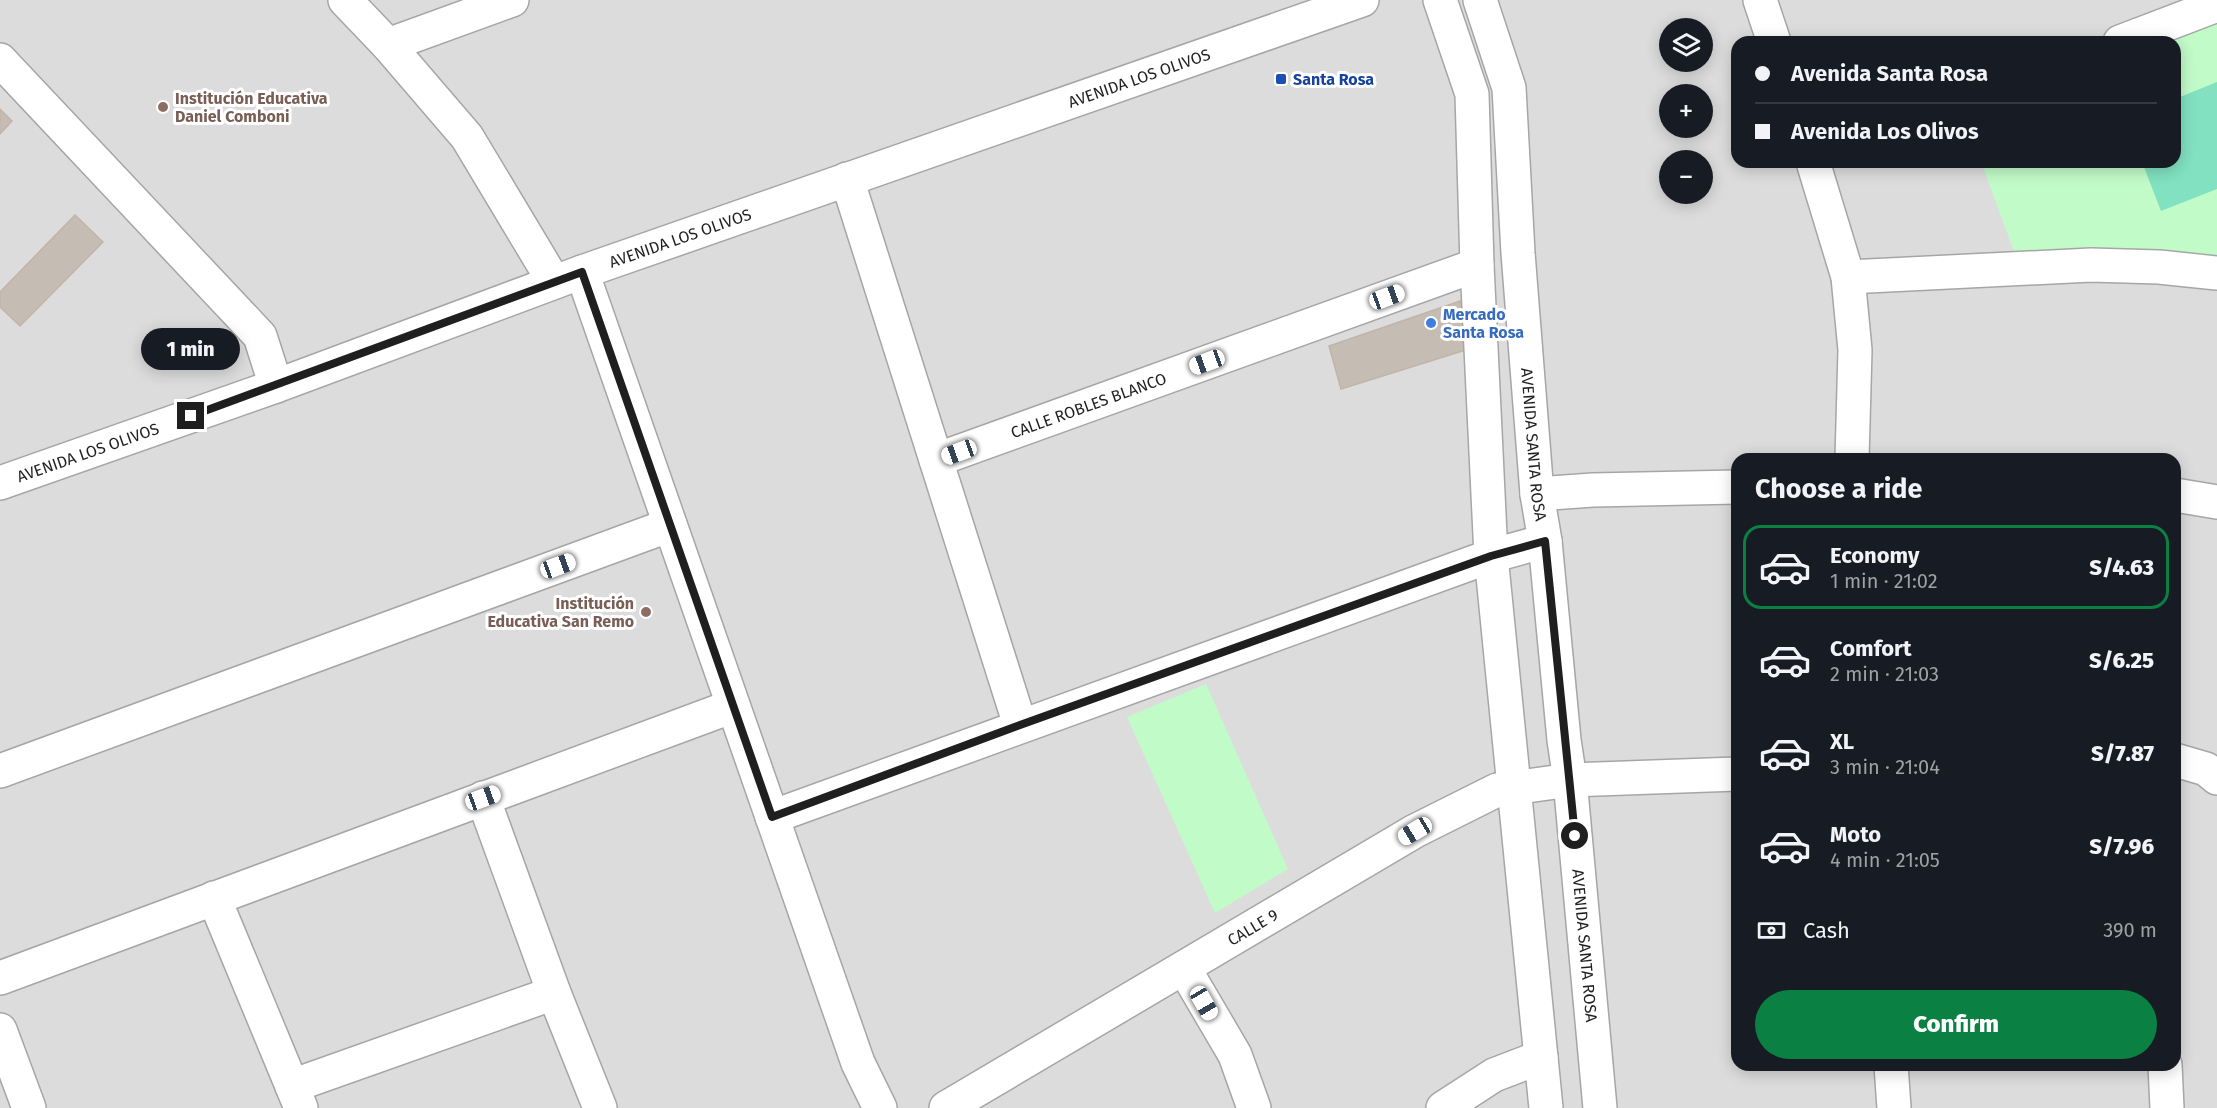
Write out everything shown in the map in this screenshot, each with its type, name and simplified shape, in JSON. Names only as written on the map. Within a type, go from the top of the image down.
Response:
[{"type":"street","points":[[345,0],[388,45],[467,137],[568,277],[670,525],[858,1063],[880,1108]]},
{"type":"street","points":[[388,45],[512,0]]},
{"type":"street","name":"AVENIDA LOS OLIVOS","points":[[0,483],[276,386],[568,277],[1362,0]]},
{"type":"street","points":[[1440,0],[1472,94],[1477,265],[1491,556],[1546,1108]]},
{"type":"street","name":"AVENIDA SANTA ROSA","points":[[1480,0],[1509,88],[1518,252],[1538,494],[1570,780],[1600,1108]]},
{"type":"street","points":[[1760,0],[1772,36]]},
{"type":"street","points":[[2136,36],[2217,5]]},
{"type":"street","points":[[0,60],[260,336],[276,386]]},
{"type":"street","points":[[1815,168],[1848,277],[1855,350],[1852,453]]},
{"type":"street","points":[[847,179],[1020,725]]},
{"type":"street","name":"CALLE ROBLES BLANCO","points":[[936,460],[1477,265]]},
{"type":"street","points":[[1848,277],[2091,265],[2159,267],[2217,273]]},
{"type":"street","points":[[1538,494],[1593,490],[1731,487]]},
{"type":"street","points":[[2181,496],[2217,502]]},
{"type":"street","points":[[0,771],[670,525]]},
{"type":"street","points":[[772,817],[1020,725],[1491,556],[1545,541]]},
{"type":"street","points":[[0,978],[733,706]]},
{"type":"street","points":[[2181,762],[2206,769],[2217,778]]},
{"type":"street","name":"CALLE 9","points":[[946,1108],[1415,831],[1497,790],[1570,780],[1731,774]]},
{"type":"street","points":[[483,798],[554,993],[600,1108]]},
{"type":"street","points":[[214,898],[296,1097],[554,993]]},
{"type":"street","points":[[1184,968],[1234,1055],[1254,1108]]},
{"type":"street","points":[[0,1030],[18,1104]]},
{"type":"street","points":[[1443,1108],[1494,1075],[1541,1057]]},
{"type":"street","points":[[1891,1071],[1894,1108]]},
{"type":"street","points":[[2164,1071],[2167,1108]]},
{"type":"shaded area","points":[[0,0],[2217,0],[2217,1108],[0,1108]]},
{"type":"green space","points":[[2217,23],[2217,258],[2015,254],[1983,168],[2181,168],[2181,37]]},
{"type":"green space","points":[[2217,82],[2217,189],[2161,211],[2144,168],[2181,168],[2181,97]]},
{"type":"green space","points":[[1206,684],[1288,869],[1215,913],[1127,717]]},
{"type":"building","points":[[0,109],[12,121],[0,134]]},
{"type":"building","points":[[75,215],[103,242],[20,326],[0,307],[0,292]]},
{"type":"building","name":"Mercado Santa Rosa","points":[[1463,300],[1469,349],[1341,389],[1329,346]]},
{"type":"place","name":"Santa Rosa","points":[[1281,79]]},
{"type":"place","name":"Institución Educativa Daniel Comboni","points":[[163,107]]},
{"type":"place","name":"Mercado Santa Rosa","points":[[1431,323]]},
{"type":"place","name":"Institución Educativa San Remo","points":[[646,612]]},
{"type":"route","points":[[191,416],[582,272],[772,817],[1020,725],[1491,556],[1545,541],[1575,836]]}]
